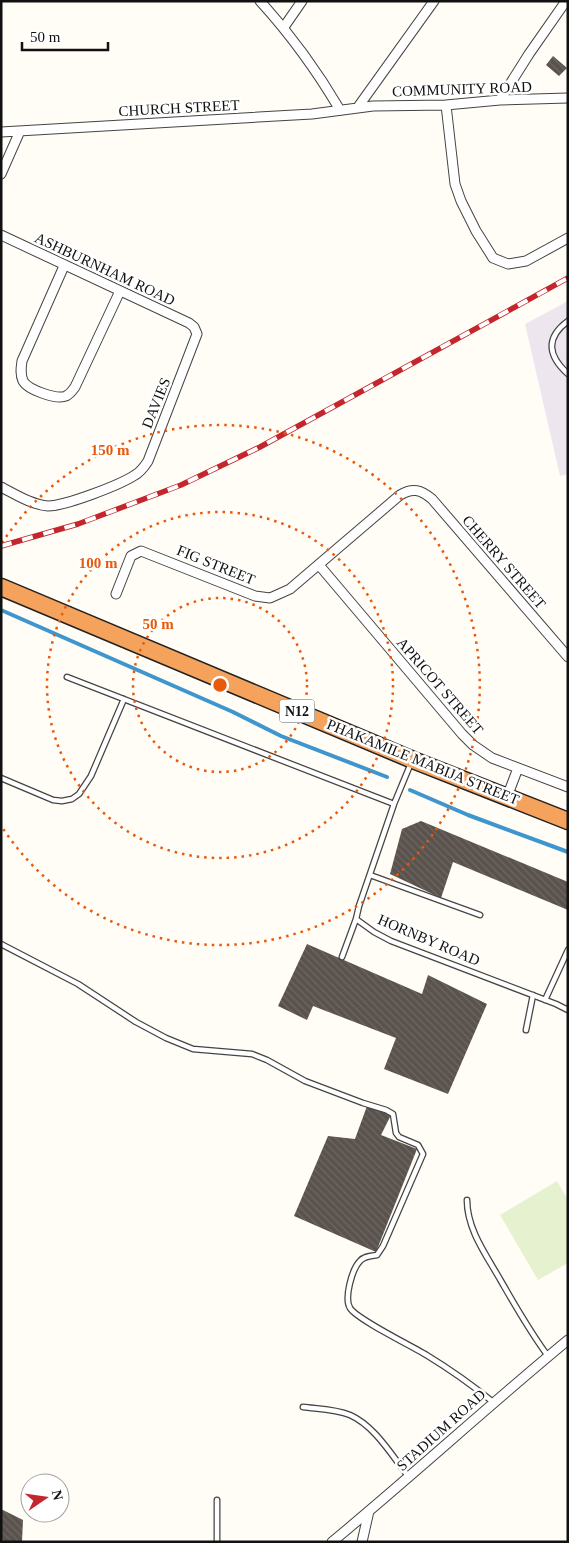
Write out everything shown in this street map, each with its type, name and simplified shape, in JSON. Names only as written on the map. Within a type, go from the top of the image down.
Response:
[{"type":"highway","name":"PHAKAMILE MABIJA STREET","points":[[1,587],[413,760],[568,821]]},
{"type":"street","points":[[260,1],[284,27],[325,85],[340,110]]},
{"type":"street","points":[[284,27],[302,1]]},
{"type":"street","points":[[358,107],[434,1]]},
{"type":"street","points":[[500,100],[566,1]]},
{"type":"street","name":"COMMUNITY ROAD","points":[[358,107],[446,105],[500,100],[568,98]]},
{"type":"street","points":[[446,105],[455,184],[476,231],[493,258],[508,264],[526,261],[568,238]]},
{"type":"street","name":"CHURCH STREET","points":[[1,132],[312,114],[358,107]]},
{"type":"street","points":[[1,174],[20,131]]},
{"type":"street","name":"ASHBURNHAM ROAD","points":[[1,235],[189,323],[196,330]]},
{"type":"street","points":[[64,266],[22,361],[20,370],[22,379],[31,388],[52,396],[65,396],[71,393],[120,290]]},
{"type":"street","name":"DAVIES","points":[[1,488],[28,500],[50,506],[101,490],[131,478],[148,461],[195,341],[196,330]]},
{"type":"street","name":"FIG STREET","points":[[116,594],[131,556],[140,551],[255,596],[270,598],[290,589],[400,495],[416,489]]},
{"type":"street","name":"CHERRY STREET","points":[[416,489],[432,499],[568,657]]},
{"type":"street","name":"APRICOT STREET","points":[[319,565],[473,745],[492,758],[568,787]]},
{"type":"street","points":[[507,797],[518,768]]},
{"type":"street","name":"STADIUM ROAD","points":[[332,1542],[493,1402],[568,1340]]},
{"type":"street","points":[[362,1542],[369,1511]]},
{"type":"lane","points":[[568,321],[552,336],[554,356],[559,366],[568,374]]},
{"type":"lane","points":[[67,677],[394,804]]},
{"type":"lane","points":[[1,778],[53,800],[62,802],[72,799],[79,794],[91,776],[124,699]]},
{"type":"lane","name":"HORNBY ROAD","points":[[413,760],[394,804],[356,919],[386,939],[568,1010]]},
{"type":"lane","points":[[370,875],[480,915]]},
{"type":"lane","points":[[342,956],[356,919]]},
{"type":"lane","points":[[1,944],[78,984],[136,1022],[166,1038],[193,1049],[236,1052],[260,1057],[305,1081],[393,1114],[396,1133],[399,1137],[418,1145],[422,1154],[383,1246],[377,1255],[364,1258],[358,1262],[348,1294],[350,1308],[354,1313],[456,1374],[493,1402]]},
{"type":"lane","points":[[545,1000],[568,950]]},
{"type":"lane","points":[[526,1030],[533,995]]},
{"type":"lane","points":[[467,1200],[468,1216],[482,1249],[528,1329],[548,1356]]},
{"type":"lane","points":[[303,1406],[336,1411],[359,1420],[371,1430],[409,1477]]},
{"type":"lane","points":[[217,1500],[217,1542]]},
{"type":"shaded area","points":[[568,301],[568,474],[560,476],[525,324]]},
{"type":"green space","points":[[557,1181],[568,1200],[568,1263],[538,1280],[500,1215]]},
{"type":"building","points":[[553,56],[567,68],[559,76],[546,65]]},
{"type":"building","points":[[421,821],[568,882],[568,910],[453,862],[441,898],[390,874],[402,829]]},
{"type":"building","points":[[307,944],[422,994],[428,975],[487,1004],[448,1094],[384,1069],[396,1038],[313,1006],[307,1020],[278,1006]]},
{"type":"building","points":[[367,1106],[391,1115],[381,1135],[417,1149],[376,1252],[294,1216],[328,1136],[355,1139]]},
{"type":"building","points":[[1,1509],[20,1518],[20,1523],[23,1523],[22,1542],[1,1542]]},
{"type":"waterway","points":[[1,610],[233,712],[281,736],[387,777]]},
{"type":"waterway","points":[[410,790],[468,815],[568,852]]},
{"type":"railway","points":[[1,546],[78,524],[181,485],[260,447],[568,278]]}]
